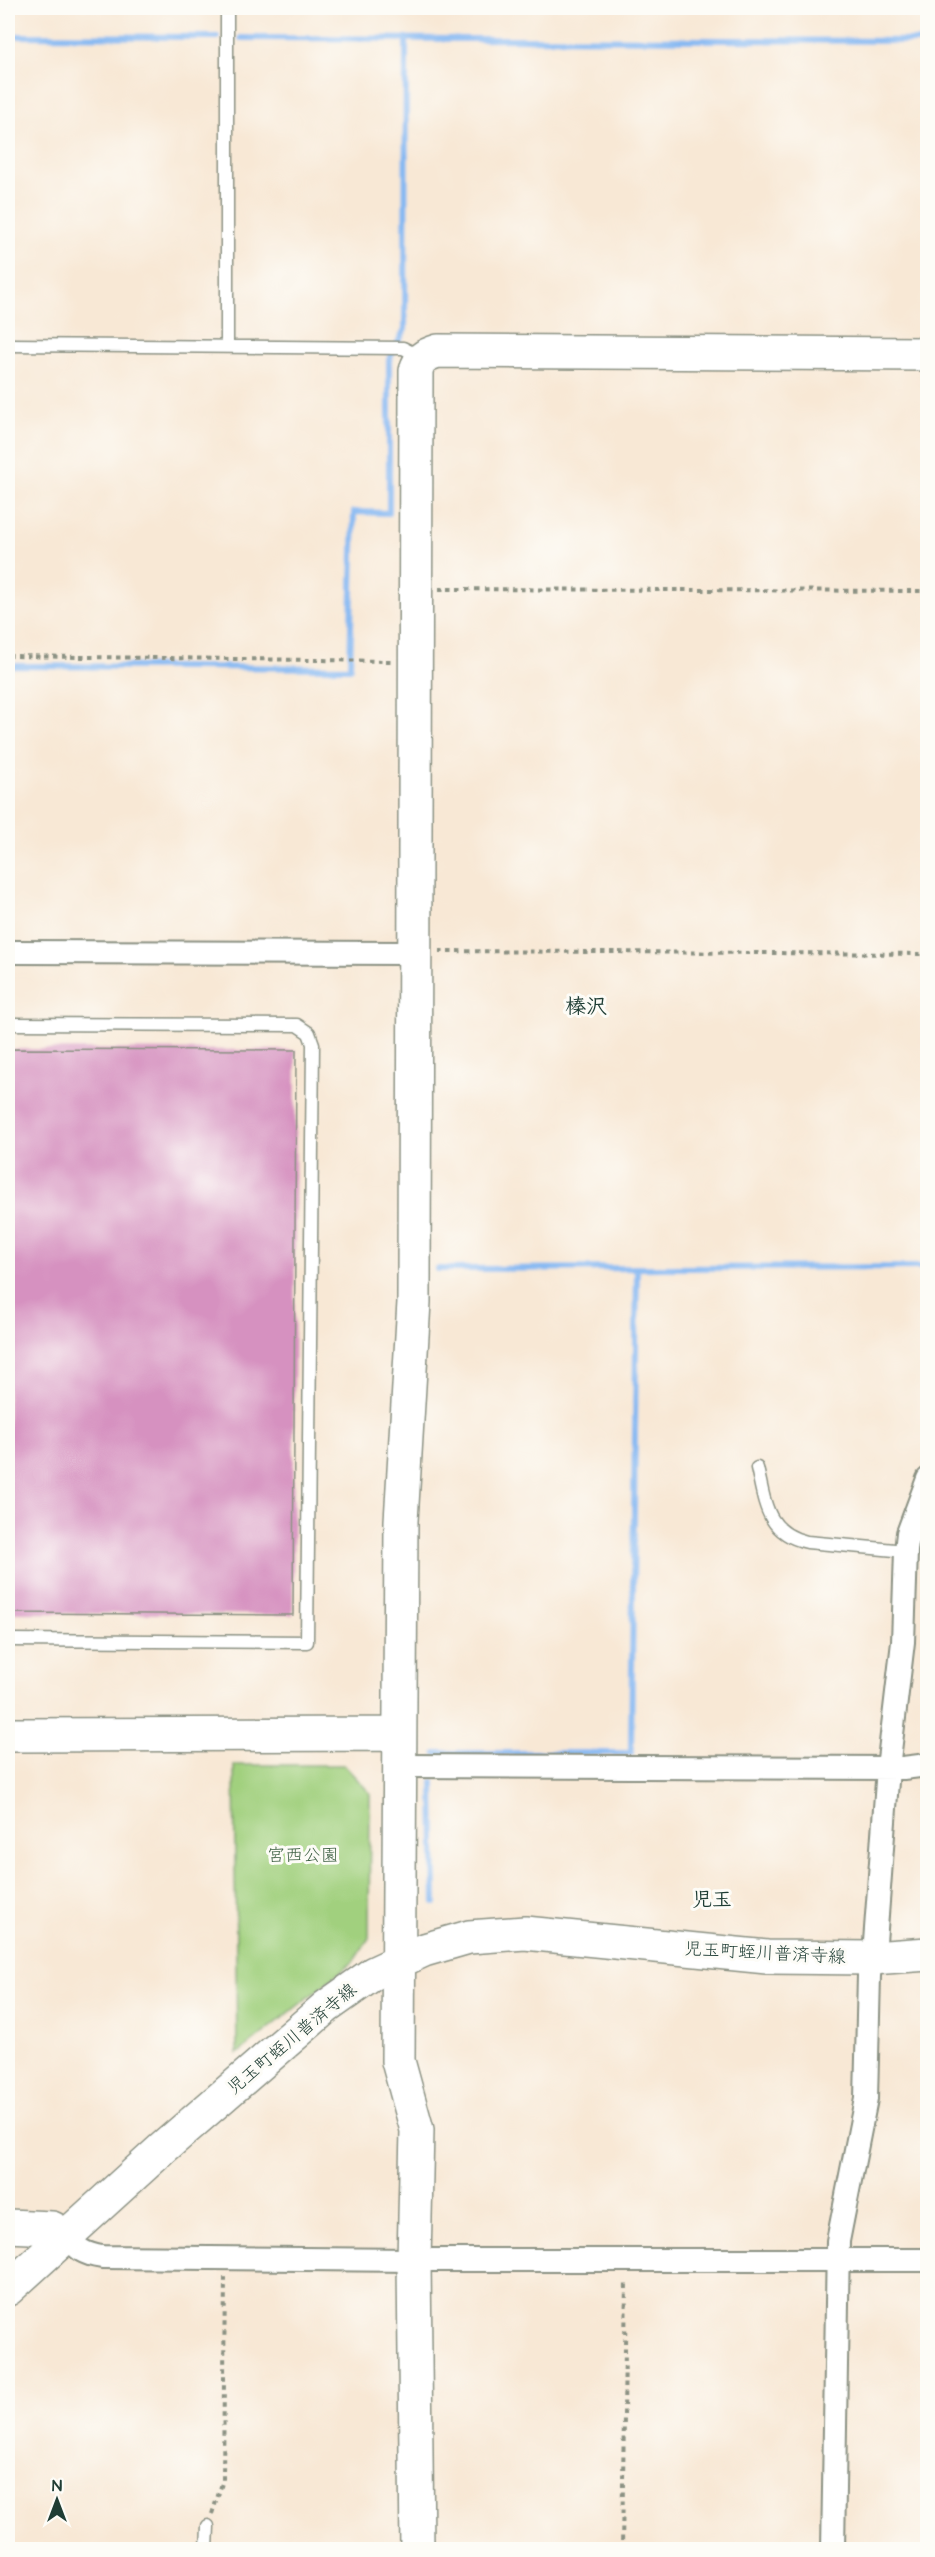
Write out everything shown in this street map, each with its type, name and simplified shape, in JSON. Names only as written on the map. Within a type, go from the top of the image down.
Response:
[{"type":"street","points":[[417,2550],[414,2260],[417,2130],[398,2061],[401,1521],[414,1302],[417,372],[422,358],[438,351],[927,354]]},
{"type":"street","points":[[8,952],[414,953]]},
{"type":"street","points":[[833,2550],[838,2241],[866,2099],[869,1975],[875,1942],[888,1768],[903,1642],[908,1533],[927,1479]]},
{"type":"street","points":[[8,1735],[399,1734]]},
{"type":"street","points":[[399,1766],[888,1768],[927,1765]]},
{"type":"street","name":"児玉町蛭川普済寺線","points":[[8,2289],[162,2149],[326,2007],[374,1973],[400,1959],[444,1943],[469,1938],[525,1933],[736,1955],[872,1958],[927,1954]]},
{"type":"street","points":[[8,2226],[52,2228],[67,2236],[76,2248],[85,2254],[102,2257],[626,2261],[927,2259]]},
{"type":"lane","points":[[227,8],[227,345]]},
{"type":"lane","points":[[8,345],[403,348],[422,358]]},
{"type":"lane","points":[[8,1024],[297,1025],[309,1033],[313,1044],[307,1642],[8,1640]]},
{"type":"lane","points":[[757,1468],[770,1516],[782,1533],[807,1542],[906,1551]]},
{"type":"lane","points":[[207,2548],[208,2526]]},
{"type":"path","points":[[416,589],[927,591]]},
{"type":"path","points":[[8,656],[415,661]]},
{"type":"path","points":[[414,953],[453,951],[927,954]]},
{"type":"path","points":[[208,2526],[223,2480],[226,2259]]},
{"type":"path","points":[[622,2550],[626,2261]]},
{"type":"path","points":[[8,2546],[207,2548]]},
{"type":"green space","name":"宮西公園","points":[[234,1765],[344,1765],[370,1793],[369,1938],[353,1962],[237,2054]]},
{"type":"building","points":[[8,1049],[296,1050],[293,1615],[8,1613]]},
{"type":"waterway","points":[[8,36],[217,37]]},
{"type":"waterway","points":[[241,38],[928,41]]},
{"type":"waterway","points":[[8,666],[350,668],[354,512],[389,513],[389,360],[405,329],[406,38]]},
{"type":"waterway","points":[[438,1269],[928,1267]]},
{"type":"waterway","points":[[436,1753],[631,1753],[637,1268]]},
{"type":"waterway","points":[[433,1782],[435,1903]]},
{"type":"district","name":"榛沢","points":[[586,1006]]},
{"type":"district","name":"児玉","points":[[712,1900]]}]
